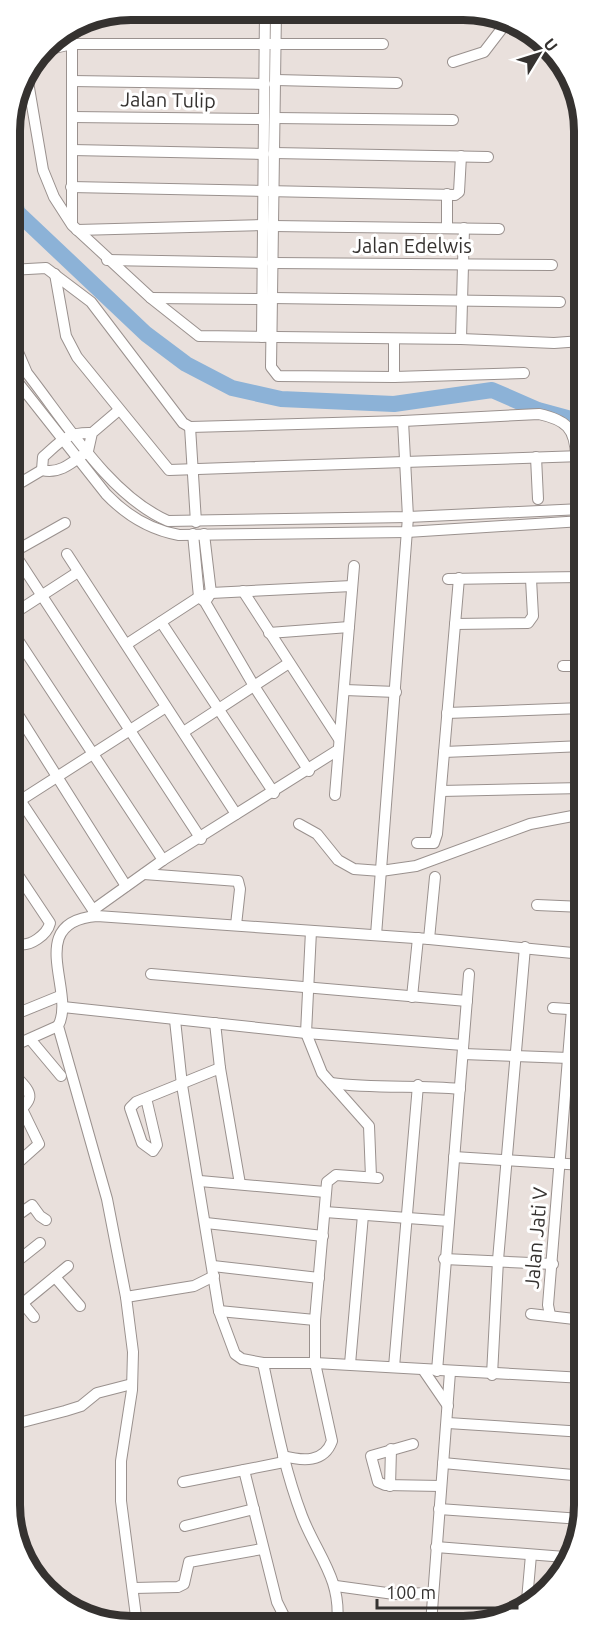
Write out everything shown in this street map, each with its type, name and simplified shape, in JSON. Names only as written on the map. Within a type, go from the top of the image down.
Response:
[{"type":"street","points":[[266,20],[270,44],[267,337],[271,367],[278,376],[394,378],[524,373]]},
{"type":"street","points":[[270,44],[274,20]]},
{"type":"street","points":[[453,62],[484,52],[503,27]]},
{"type":"street","points":[[72,36],[71,187],[75,227]]},
{"type":"street","points":[[58,47],[72,44],[383,44]]},
{"type":"street","points":[[72,81],[397,83]]},
{"type":"street","points":[[29,86],[43,170],[54,197],[75,227],[107,260],[199,336],[574,342]]},
{"type":"street","name":"Jalan Tulip","points":[[72,117],[453,120]]},
{"type":"street","points":[[72,150],[488,157]]},
{"type":"street","points":[[71,187],[447,194],[459,192],[461,156]]},
{"type":"street","points":[[447,194],[447,228]]},
{"type":"street","points":[[75,227],[268,226],[500,229]]},
{"type":"street","points":[[461,339],[464,228]]},
{"type":"street","name":"Jalan Edelwis","points":[[107,260],[552,265]]},
{"type":"street","points":[[20,269],[40,267],[55,274],[91,302],[183,423],[190,427],[403,421],[539,414],[559,420],[567,426],[574,436]]},
{"type":"street","points":[[55,274],[68,341],[77,357],[165,468],[181,471],[574,456]]},
{"type":"street","points":[[151,298],[560,302]]},
{"type":"street","points":[[394,339],[394,378]]},
{"type":"street","points":[[20,357],[27,373],[129,499],[168,521],[408,517],[574,509]]},
{"type":"street","points":[[20,385],[118,507],[144,524],[179,535],[407,532],[574,522]]},
{"type":"street","points":[[20,483],[42,470],[55,472],[78,459],[88,451],[92,433],[118,410]]},
{"type":"street","points":[[376,935],[408,517],[407,463],[403,421]]},
{"type":"street","points":[[190,427],[196,522]]},
{"type":"street","points":[[42,470],[43,457],[73,432],[92,433]]},
{"type":"street","points":[[536,457],[537,499]]},
{"type":"street","points":[[179,522],[179,535]]},
{"type":"street","points":[[20,546],[65,523]]},
{"type":"street","points":[[198,534],[205,597],[254,686],[309,771]]},
{"type":"street","points":[[67,554],[236,814]]},
{"type":"street","points":[[20,563],[132,729],[201,839]]},
{"type":"street","points":[[334,795],[345,690],[354,566]]},
{"type":"street","points":[[20,610],[78,572]]},
{"type":"street","points":[[417,843],[436,841],[455,624],[453,578],[574,577]]},
{"type":"street","points":[[455,624],[528,623],[533,616],[531,579]]},
{"type":"street","points":[[127,644],[205,597],[243,591],[352,586]]},
{"type":"street","points":[[243,591],[339,745]]},
{"type":"street","points":[[161,622],[274,793]]},
{"type":"street","points":[[269,633],[349,627]]},
{"type":"street","points":[[20,643],[163,860]]},
{"type":"street","points":[[184,731],[289,663]]},
{"type":"street","points":[[562,666],[574,666]]},
{"type":"street","points":[[345,690],[396,692]]},
{"type":"street","points":[[95,913],[21,801],[166,707]]},
{"type":"street","points":[[447,713],[574,708]]},
{"type":"street","points":[[20,717],[126,886]]},
{"type":"street","points":[[136,1616],[121,1501],[121,1461],[132,1384],[133,1352],[126,1297],[107,1199],[58,1026],[62,1001],[56,957],[63,933],[74,921],[95,913],[126,886],[163,860],[201,839],[236,814],[309,771],[339,745]]},
{"type":"street","points":[[444,752],[574,746]]},
{"type":"street","points":[[441,791],[574,788]]},
{"type":"street","points":[[299,824],[317,834],[338,860],[354,869],[381,871],[416,866],[530,824],[574,816]]},
{"type":"street","points":[[144,874],[238,881],[240,889],[236,925]]},
{"type":"street","points":[[412,997],[435,877]]},
{"type":"street","points":[[20,878],[50,923],[45,934],[26,945],[20,944]]},
{"type":"street","points":[[537,904],[573,906]]},
{"type":"street","points":[[95,913],[525,947],[573,953]]},
{"type":"street","points":[[183,1482],[244,1470],[284,1459],[300,1461],[322,1456],[329,1449],[332,1441],[315,1363],[315,1320],[325,1192],[327,1182],[336,1175],[374,1178],[369,1126],[322,1073],[306,1033],[311,931]]},
{"type":"street","points":[[492,1375],[498,1260],[525,947]]},
{"type":"street","points":[[151,974],[467,1001]]},
{"type":"street","points":[[437,1371],[444,1259],[469,974]]},
{"type":"street","points":[[20,1013],[62,1001],[175,1020],[516,1056],[569,1058]]},
{"type":"street","points":[[553,1008],[573,1010]]},
{"type":"street","points":[[175,1020],[182,1085],[200,1181],[219,1311],[235,1354],[242,1359],[263,1363],[315,1363],[492,1375],[573,1378]]},
{"type":"street","points":[[215,1023],[220,1068],[240,1184]]},
{"type":"street","points":[[20,1043],[58,1026]]},
{"type":"street","name":"Jalan Jati V","points":[[550,1315],[548,1305],[569,1058],[573,1035]]},
{"type":"street","points":[[30,1039],[61,1076]]},
{"type":"street","points":[[146,1098],[220,1068]]},
{"type":"street","points":[[20,1080],[30,1091],[29,1103],[22,1109],[39,1144],[20,1162]]},
{"type":"street","points":[[331,1083],[357,1087],[418,1085],[460,1089]]},
{"type":"street","points":[[394,1367],[418,1085]]},
{"type":"street","points":[[454,1157],[573,1165]]},
{"type":"street","points":[[200,1181],[325,1192]]},
{"type":"street","points":[[20,1214],[32,1205],[46,1220]]},
{"type":"street","points":[[325,1212],[448,1221]]},
{"type":"street","points":[[350,1365],[363,1215]]},
{"type":"street","points":[[206,1223],[323,1236]]},
{"type":"street","points":[[20,1259],[40,1243]]},
{"type":"street","points":[[444,1259],[553,1264]]},
{"type":"street","points":[[23,1303],[68,1266]]},
{"type":"street","points":[[126,1297],[194,1286],[213,1271],[319,1278]]},
{"type":"street","points":[[55,1277],[80,1305]]},
{"type":"street","points":[[20,1300],[34,1317]]},
{"type":"street","points":[[219,1311],[315,1320]]},
{"type":"street","points":[[531,1314],[573,1318]]},
{"type":"street","points":[[263,1363],[284,1459],[302,1516],[336,1586],[337,1616]]},
{"type":"street","points":[[424,1371],[448,1406]]},
{"type":"street","points":[[432,1616],[448,1423],[450,1372]]},
{"type":"street","points":[[20,1423],[81,1406],[97,1393],[132,1384]]},
{"type":"street","points":[[448,1423],[573,1431]]},
{"type":"street","points":[[413,1444],[377,1453],[371,1458],[378,1482],[390,1486],[441,1486]]},
{"type":"street","points":[[390,1486],[391,1449]]},
{"type":"street","points":[[443,1463],[573,1474]]},
{"type":"street","points":[[244,1470],[262,1549],[283,1616]]},
{"type":"street","points":[[185,1526],[254,1509]]},
{"type":"street","points":[[439,1509],[572,1522]]},
{"type":"street","points":[[436,1547],[560,1557]]},
{"type":"street","points":[[134,1588],[178,1587],[184,1584],[189,1562],[262,1549]]},
{"type":"street","points":[[527,1595],[531,1555]]},
{"type":"street","points":[[336,1586],[394,1593],[433,1593]]},
{"type":"waterway","points":[[20,215],[146,334],[186,364],[232,388],[281,399],[394,404],[492,390],[538,410],[574,420]]}]
